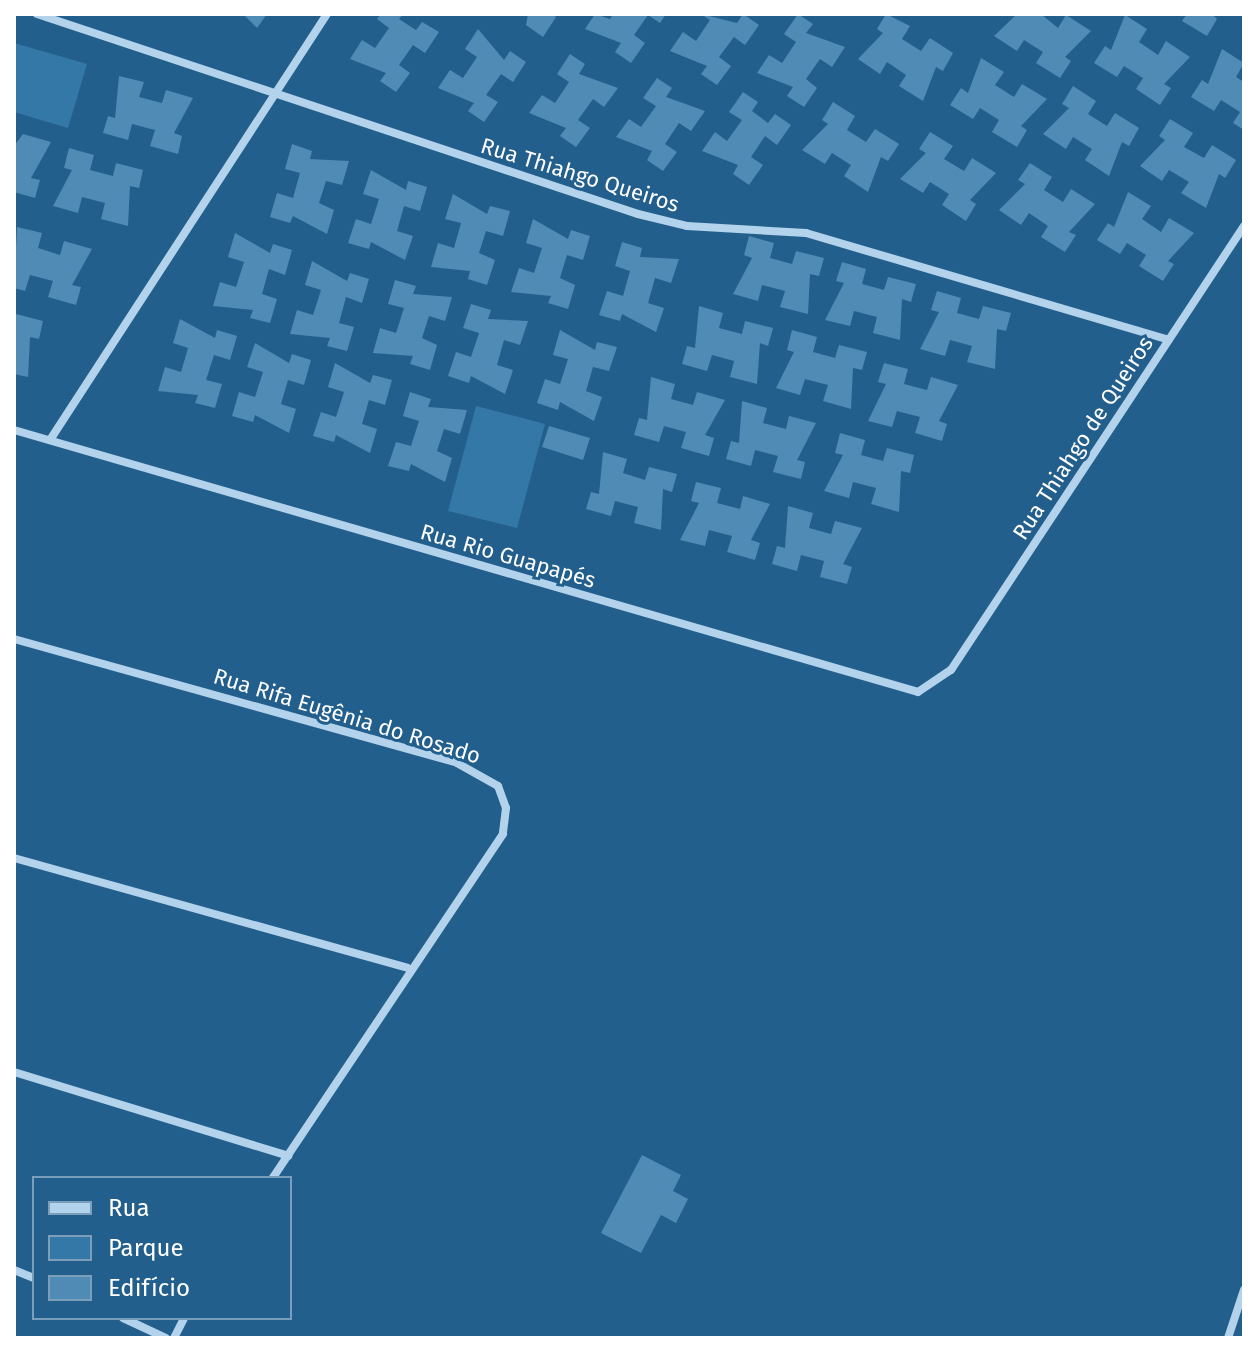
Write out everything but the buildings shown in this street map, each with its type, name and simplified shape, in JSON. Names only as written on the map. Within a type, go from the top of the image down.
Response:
[{"type":"street","name":"Rua Thiahgo Queiros","points":[[37,14],[272,96],[638,214],[687,226],[806,233],[1169,340]]},
{"type":"street","points":[[50,440],[327,14]]},
{"type":"street","name":"Rua Thiahgo de Queiros","points":[[951,670],[1244,226]]},
{"type":"street","name":"Rua Rio Guapapés","points":[[14,430],[902,689],[918,692],[951,670]]},
{"type":"street","name":"Rua Rifa Eugênia do Rosado","points":[[14,639],[457,763],[498,786],[506,808],[503,834],[407,968],[274,1176]]},
{"type":"street","points":[[14,858],[407,968]]},
{"type":"street","points":[[14,1072],[288,1156]]},
{"type":"street","points":[[1228,1338],[1244,1290]]},
{"type":"street","points":[[127,1320],[166,1338]]},
{"type":"street","points":[[174,1338],[183,1320]]},
{"type":"green space","points":[[14,43],[87,64],[68,128],[14,112]]},
{"type":"green space","points":[[476,406],[545,424],[517,528],[448,511]]}]
